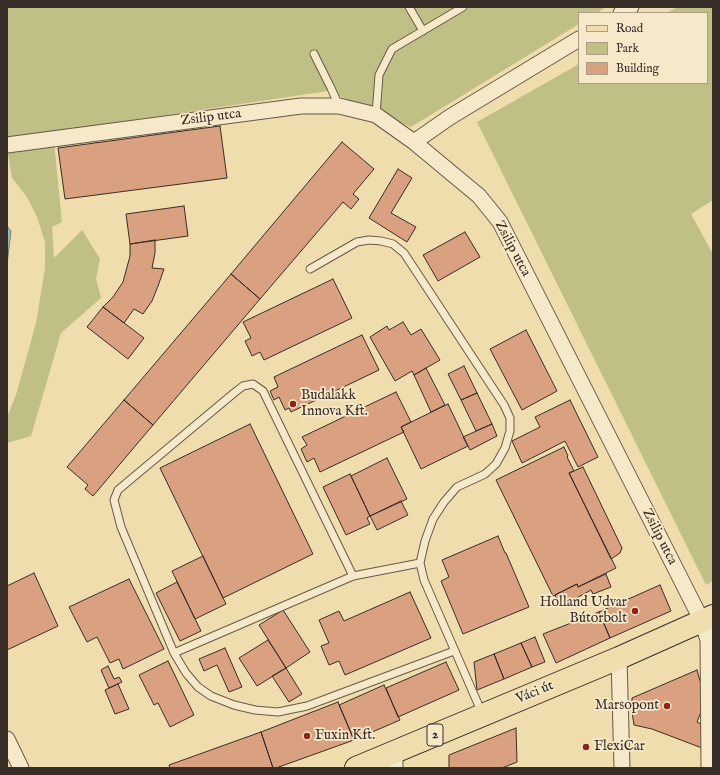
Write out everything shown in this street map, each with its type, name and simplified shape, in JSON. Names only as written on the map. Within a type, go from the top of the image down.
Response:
[{"type":"main road","name":"Váci út","points":[[356,768],[395,760],[483,714],[619,658],[707,619]]},
{"type":"street","points":[[414,142],[450,118],[578,40]]},
{"type":"street","name":"Zsilip utca","points":[[7,145],[300,106],[339,106],[376,115],[414,142],[479,196],[500,222],[707,619],[709,768]]},
{"type":"street","points":[[619,658],[622,768]]},
{"type":"street","points":[[7,739],[21,768]]},
{"type":"lane","points":[[409,7],[424,31]]},
{"type":"lane","points":[[376,115],[379,75],[392,50],[463,7]]},
{"type":"lane","points":[[314,54],[339,106]]},
{"type":"lane","points":[[310,269],[357,242],[369,240],[392,244],[404,253],[461,338],[504,405],[510,418],[510,430],[504,448],[496,464],[485,474],[457,487],[444,502],[433,519],[420,563],[424,580],[483,714]]},
{"type":"lane","points":[[353,576],[263,391],[252,384],[243,386],[118,490],[114,500],[121,527],[174,653],[186,673],[198,687],[211,696],[234,705],[278,712],[307,706],[454,651]]},
{"type":"lane","points":[[174,653],[353,576],[420,563]]},
{"type":"green space","points":[[7,7],[606,7],[598,12],[578,12],[578,25],[411,127],[328,91],[53,132],[62,222],[52,227],[54,258],[82,230],[100,259],[96,279],[101,298],[61,333],[31,436],[7,443],[7,417],[16,395],[36,323],[45,268],[45,242],[37,217],[27,197],[12,178],[7,148]]},
{"type":"green space","points":[[677,7],[713,7],[713,200],[691,214],[713,254],[713,581],[706,585],[477,122],[578,65],[578,84],[708,84],[708,12],[669,12]]},
{"type":"shaded area","points":[[7,226],[11,231],[7,265]]},
{"type":"building","points":[[220,126],[227,178],[65,199],[58,148]]},
{"type":"building","points":[[342,142],[374,169],[353,194],[359,199],[351,209],[343,202],[260,299],[231,274]]},
{"type":"building","points":[[398,169],[412,178],[391,213],[416,227],[407,242],[369,218]]},
{"type":"building","points":[[184,206],[188,236],[130,244],[126,214]]},
{"type":"building","points":[[465,232],[480,257],[438,281],[423,255]]},
{"type":"building","points":[[155,240],[155,253],[152,268],[164,269],[158,286],[152,301],[143,314],[134,309],[124,323],[103,307],[113,297],[123,282],[130,256],[130,244]]},
{"type":"building","points":[[231,274],[260,299],[153,425],[124,400]]},
{"type":"building","points":[[333,279],[352,318],[264,360],[260,352],[252,356],[245,341],[251,338],[243,322]]},
{"type":"building","points":[[103,307],[144,338],[128,359],[87,327]]},
{"type":"building","points":[[403,322],[411,335],[421,329],[440,360],[414,375],[412,371],[395,381],[370,337],[387,326],[389,330]]},
{"type":"building","points":[[526,330],[557,391],[522,410],[490,349]]},
{"type":"building","points":[[362,335],[379,370],[291,412],[289,408],[285,410],[279,397],[274,400],[270,391],[278,387],[274,377]]},
{"type":"building","points":[[464,366],[477,393],[461,400],[448,374]]},
{"type":"building","points":[[426,368],[445,405],[431,412],[414,375]]},
{"type":"building","points":[[396,392],[411,422],[401,427],[404,432],[320,472],[314,458],[307,462],[301,449],[307,445],[302,437]]},
{"type":"building","points":[[477,393],[492,424],[476,431],[461,400]]},
{"type":"building","points":[[124,400],[153,425],[93,496],[85,489],[88,485],[67,467]]},
{"type":"building","points":[[570,400],[598,457],[578,467],[565,441],[522,463],[512,441],[540,427],[535,417]]},
{"type":"building","points":[[448,404],[468,446],[421,469],[401,427]]},
{"type":"building","points":[[250,424],[313,554],[223,598],[160,468]]},
{"type":"building","points":[[492,424],[497,436],[470,450],[463,437]]},
{"type":"building","points":[[564,447],[574,471],[569,473],[616,568],[578,587],[577,584],[553,596],[496,480]]},
{"type":"building","points":[[387,458],[407,499],[370,516],[351,476]]},
{"type":"building","points":[[583,467],[622,548],[620,553],[611,559],[569,473]]},
{"type":"building","points":[[350,474],[370,516],[367,518],[370,524],[346,535],[323,487]]},
{"type":"building","points":[[401,501],[408,515],[377,530],[370,516]]},
{"type":"building","points":[[498,536],[529,607],[463,634],[441,581],[449,577],[442,560]]},
{"type":"building","points":[[203,556],[226,604],[195,619],[172,571]]},
{"type":"building","points":[[34,573],[58,626],[7,650],[7,586]]},
{"type":"building","points":[[606,574],[611,587],[593,594],[591,590],[560,607],[555,595],[577,584],[578,587]]},
{"type":"building","points":[[129,579],[164,649],[123,669],[119,659],[110,663],[97,637],[87,642],[69,607]]},
{"type":"building","points":[[177,582],[201,631],[180,641],[156,593]]},
{"type":"building","name":"Holland Udvar Bútorbolt","points":[[660,585],[671,611],[610,638],[599,612]]},
{"type":"building","points":[[410,592],[431,638],[345,675],[339,661],[329,665],[321,646],[329,643],[319,620],[339,611],[344,621]]},
{"type":"building","points":[[283,610],[310,652],[286,668],[259,625]]},
{"type":"building","points":[[599,612],[610,638],[556,663],[543,634]]},
{"type":"building","points":[[535,637],[545,662],[532,667],[521,643]]},
{"type":"building","points":[[268,640],[286,668],[257,686],[239,658]]},
{"type":"building","points":[[521,643],[532,667],[504,679],[494,654]]},
{"type":"building","points":[[225,648],[242,687],[229,692],[217,665],[204,671],[199,659]]},
{"type":"building","points":[[494,654],[504,679],[477,690],[474,662]]},
{"type":"building","points":[[168,661],[194,715],[170,727],[158,703],[154,705],[139,675]]},
{"type":"building","points":[[446,662],[459,690],[398,717],[386,688]]},
{"type":"building","points":[[108,666],[114,679],[119,677],[122,682],[109,688],[101,670]]},
{"type":"building","points":[[286,668],[302,694],[289,702],[272,676]]},
{"type":"building","name":"Marsopont","points":[[697,670],[702,688],[703,700],[701,712],[697,722],[703,725],[702,748],[652,729],[634,725],[632,698]]},
{"type":"building","points":[[118,684],[129,709],[115,714],[105,690]]},
{"type":"building","points":[[384,685],[400,720],[354,740],[339,705]]},
{"type":"building","name":"Fuxin Kft.","points":[[338,702],[354,740],[273,768],[261,732]]},
{"type":"building","points":[[516,728],[517,762],[502,768],[449,768],[449,755]]},
{"type":"building","points":[[261,732],[273,768],[170,768],[169,765]]},
{"type":"place","name":"Budalakk Innova Kft.","points":[[293,404]]},
{"type":"place","name":"Holland Udvar Bútorbolt","points":[[635,611]]},
{"type":"place","name":"Marsopont","points":[[667,706]]},
{"type":"place","name":"Fuxin Kft.","points":[[307,736]]},
{"type":"place","name":"FlexiCar","points":[[586,747]]}]
